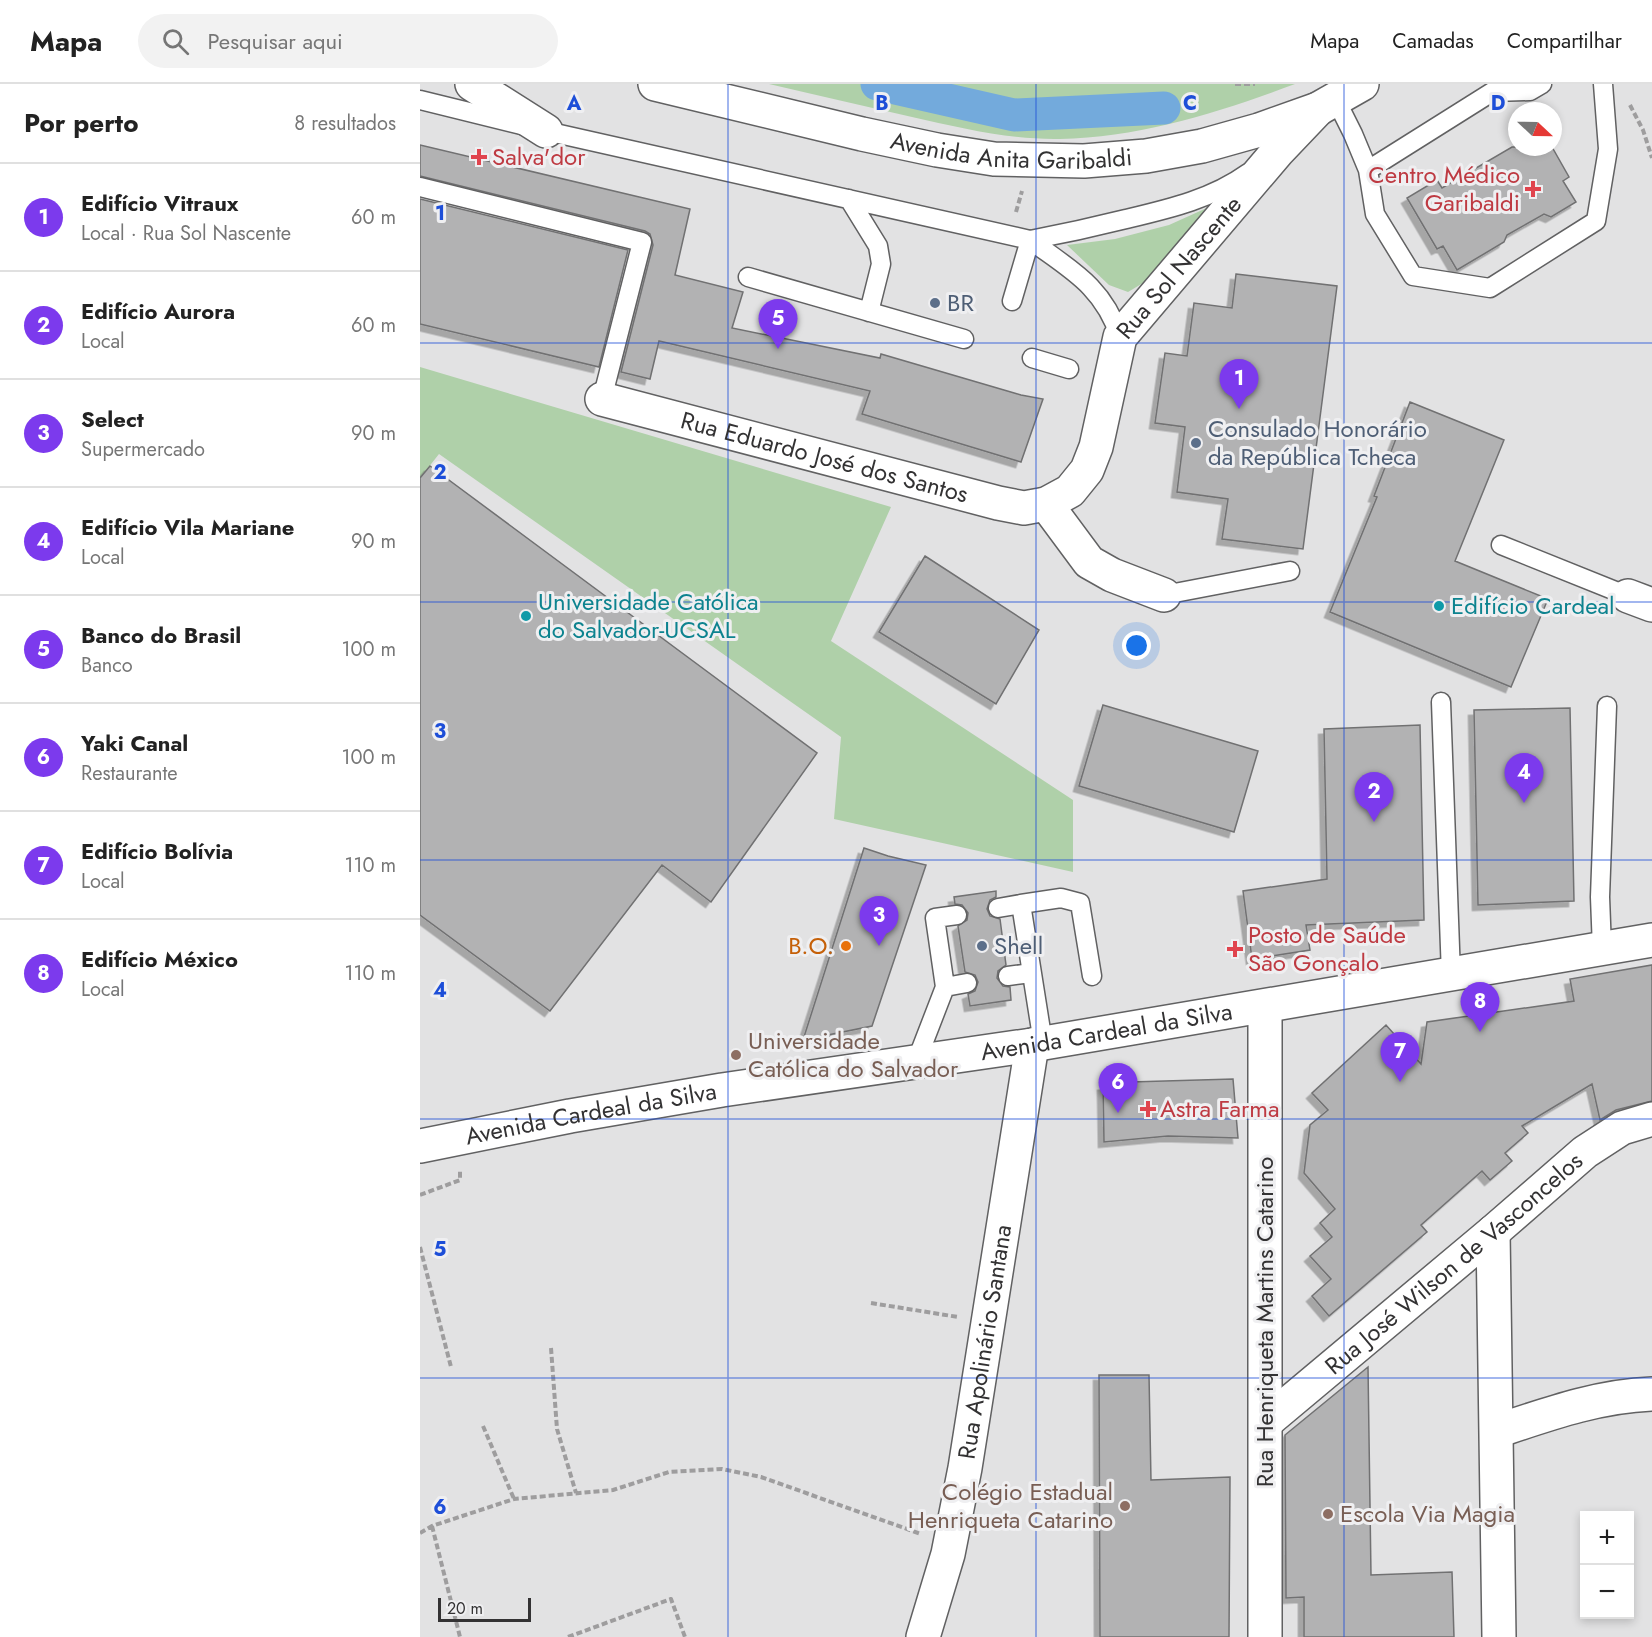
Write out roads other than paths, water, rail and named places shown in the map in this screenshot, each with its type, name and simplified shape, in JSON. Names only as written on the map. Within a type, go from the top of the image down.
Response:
[{"type":"street","points":[[472,84],[546,131]]},
{"type":"street","name":"Avenida Anita Garibaldi","points":[[655,84],[862,135],[994,159],[1030,161],[1084,161],[1157,154],[1202,146],[1259,130],[1339,98]]},
{"type":"street","name":"Rua Sol Nascente","points":[[1047,504],[1070,491],[1087,470],[1096,447],[1120,337],[1278,152],[1339,98]]},
{"type":"street","name":"Rua Eduardo José dos Santos","points":[[602,399],[998,503],[1024,508],[1047,504]]},
{"type":"street","points":[[1047,504],[1089,562],[1112,575],[1164,595]]},
{"type":"street","name":"Avenida Cardeal da Silva","points":[[420,1146],[570,1116],[722,1090],[1037,1044],[1652,940]]},
{"type":"street","name":"Rua Henriqueta Martins Catarino","points":[[1265,1007],[1265,1637]]},
{"type":"street","name":"Rua Apolinário Santana","points":[[923,1637],[950,1541],[965,1468],[1037,1044]]},
{"type":"street","name":"Rua José Wilson de Vasconcelos","points":[[1266,1422],[1494,1232],[1585,1152],[1622,1128],[1652,1119]]},
{"type":"street","points":[[1494,1232],[1499,1637]]},
{"type":"street","points":[[1497,1431],[1583,1403],[1626,1395],[1652,1394]]},
{"type":"lane","points":[[1368,170],[1492,92],[1530,91],[1542,84]]},
{"type":"lane","points":[[1339,98],[1368,170],[1376,214],[1413,276],[1490,288],[1596,221],[1608,149],[1603,84]]},
{"type":"lane","points":[[420,100],[546,131],[1030,240],[1092,286],[1113,318],[1120,337]]},
{"type":"lane","points":[[1030,240],[1065,234],[1163,210],[1203,197],[1236,182],[1278,152]]},
{"type":"lane","points":[[420,187],[642,242],[602,399]]},
{"type":"lane","points":[[849,199],[878,246],[881,264],[869,312]]},
{"type":"lane","points":[[1012,302],[1030,240]]},
{"type":"lane","points":[[748,277],[964,339]]},
{"type":"lane","points":[[1032,358],[1069,369]]},
{"type":"lane","points":[[1502,545],[1640,601]]},
{"type":"lane","points":[[1164,595],[1290,571]]},
{"type":"lane","points":[[1442,702],[1451,975]]},
{"type":"lane","points":[[1602,949],[1600,897],[1607,706]]},
{"type":"lane","points":[[998,908],[1061,898],[1080,903],[1092,976]]},
{"type":"lane","points":[[1021,904],[1031,973],[1037,1044]]},
{"type":"lane","points":[[916,1062],[945,987],[935,918],[957,915]]},
{"type":"lane","points":[[1008,976],[1031,973]]},
{"type":"lane","points":[[945,987],[967,983]]},
{"type":"waterway","points":[[877,84],[1014,115],[1164,108]]},
{"type":"place","name":"Salva'dor","points":[[479,157]]},
{"type":"place","name":"Centro Médico Garibaldi","points":[[1533,189]]},
{"type":"place","name":"BR","points":[[935,303]]},
{"type":"place","name":"Banco do Brasil","points":[[778,349]]},
{"type":"place","name":"Edifício Vitraux","points":[[1239,409]]},
{"type":"place","name":"Consulado Honorário da República Tcheca","points":[[1196,443]]},
{"type":"place","name":"Edifício Cardeal","points":[[1439,606]]},
{"type":"place","name":"Universidade Católica do Salvador-UCSAL","points":[[526,616]]},
{"type":"place","name":"Edifício Vila Mariane","points":[[1524,803]]},
{"type":"place","name":"Edifício Aurora","points":[[1374,822]]},
{"type":"place","name":"B.O.","points":[[846,946]]},
{"type":"place","name":"Select","points":[[879,946]]},
{"type":"place","name":"Shell","points":[[982,946]]},
{"type":"place","name":"Posto de Saúde São Gonçalo","points":[[1235,949]]},
{"type":"place","name":"Edifício México","points":[[1480,1032]]},
{"type":"place","name":"Universidade Católica do Salvador","points":[[736,1055]]},
{"type":"place","name":"Edifício Bolívia","points":[[1400,1082]]},
{"type":"place","name":"Astra Farma","points":[[1148,1109]]},
{"type":"place","name":"Yaki Canal","points":[[1118,1113]]},
{"type":"place","name":"Colégio Estadual Henriqueta Catarino","points":[[1125,1506]]},
{"type":"place","name":"Escola Via Magia","points":[[1328,1514]]}]
